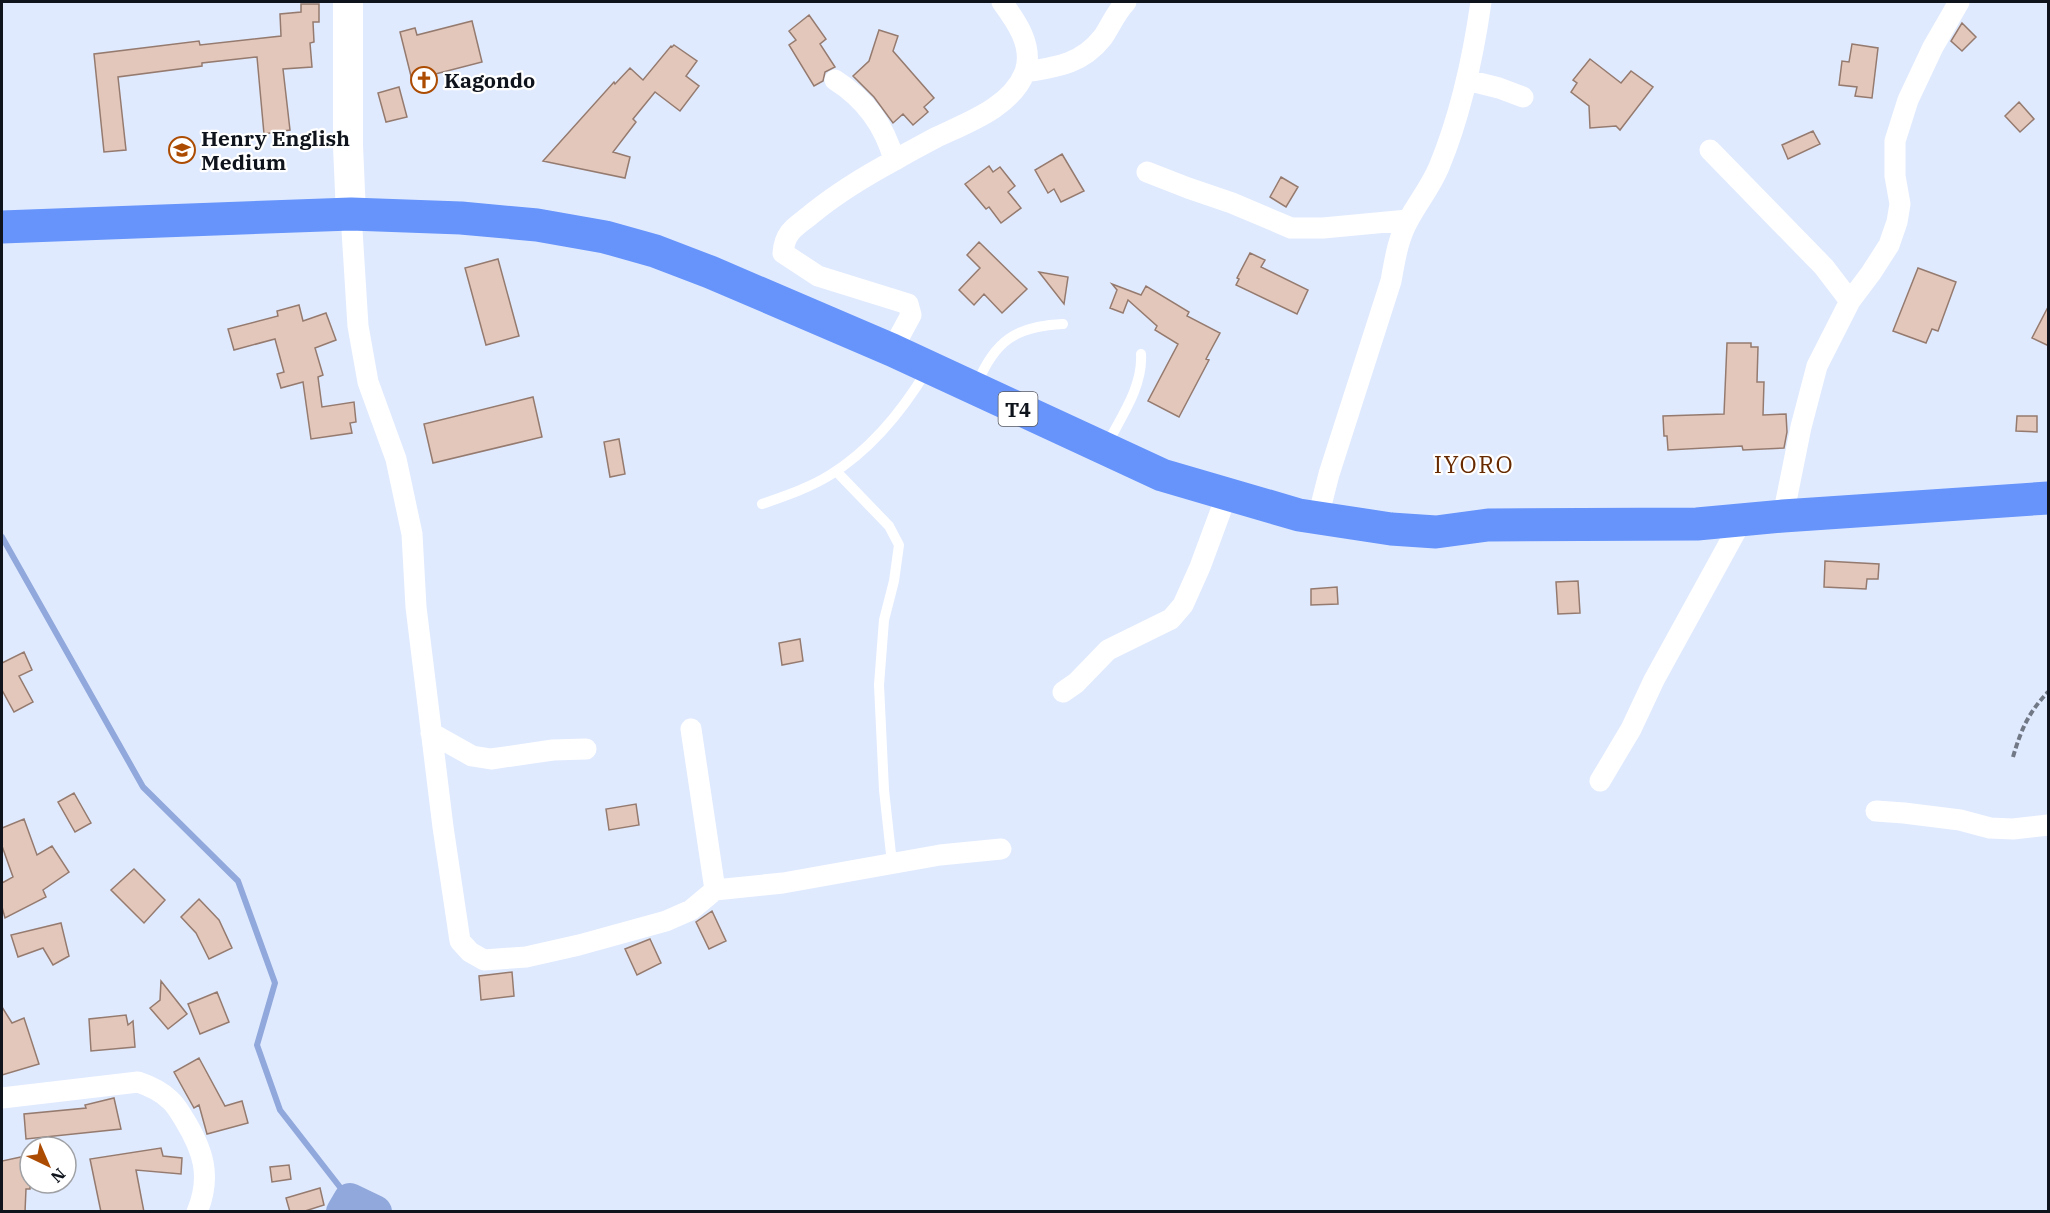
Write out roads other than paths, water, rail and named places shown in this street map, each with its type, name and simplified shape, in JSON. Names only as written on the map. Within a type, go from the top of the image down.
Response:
[{"type":"highway","name":"T4","points":[[2,227],[351,214],[461,218],[537,225],[605,237],[655,251],[710,272],[892,350],[1162,475],[1299,515],[1391,528],[1436,532],[1488,525],[1697,524],[2049,498]]},
{"type":"street","points":[[348,2],[348,146],[358,326],[368,382],[396,459],[412,534],[416,607],[460,941],[470,952],[484,960],[526,957],[666,921],[691,910],[715,890],[783,884],[892,862],[1001,849]]},
{"type":"street","points":[[892,350],[911,315],[908,304],[818,276],[783,253],[784,244],[789,231],[828,201],[894,160],[935,138],[975,121],[1012,92],[1025,72],[1028,49],[1017,23],[1002,2]]},
{"type":"street","points":[[1025,72],[1076,61],[1102,37],[1125,2]]},
{"type":"street","points":[[1318,517],[1329,474],[1391,281],[1396,249],[1408,220],[1438,168],[1467,80],[1480,2]]},
{"type":"street","points":[[1782,516],[1817,366],[1850,301],[1889,245],[1894,230],[1900,204],[1895,176],[1895,141],[1908,100],[1959,2]]},
{"type":"street","points":[[836,80],[847,88],[878,121],[894,160]]},
{"type":"street","points":[[1467,80],[1499,88],[1523,98]]},
{"type":"street","points":[[1710,150],[1824,267],[1850,301]]},
{"type":"street","points":[[1147,172],[1232,203],[1291,228],[1323,228],[1408,220]]},
{"type":"street","points":[[1064,692],[1108,650],[1171,619],[1183,605],[1200,567],[1227,494]]},
{"type":"street","points":[[1600,781],[1631,729],[1654,680],[1742,520]]},
{"type":"street","points":[[691,729],[715,890]]},
{"type":"street","points":[[431,733],[472,756],[491,759],[552,750],[586,749]]},
{"type":"street","points":[[1876,811],[1960,820],[1990,828],[2013,829],[2049,825]]},
{"type":"street","points":[[2,1098],[138,1082],[156,1089],[172,1101],[201,1150],[206,1174],[202,1200],[197,1212]]},
{"type":"lane","points":[[975,388],[990,358],[1017,333],[1041,325],[1063,324]]},
{"type":"lane","points":[[1105,449],[1135,389],[1142,368],[1141,354]]},
{"type":"lane","points":[[762,504],[799,491],[836,471],[859,453],[890,422],[913,393],[928,367]]},
{"type":"lane","points":[[836,471],[889,526],[899,545],[894,581],[884,620],[879,685],[884,790],[892,862]]},
{"type":"waterway","points":[[2,537],[143,787],[238,881],[275,983],[257,1045],[280,1110],[350,1200]]},
{"type":"waterway","points":[[343,1212],[350,1200],[375,1212]]},
{"type":"place","name":"Kagondo","points":[[424,80]]},
{"type":"place","name":"Henry English Medium","points":[[182,150]]},
{"type":"district","name":"IYORO","points":[[1474,464]]}]
